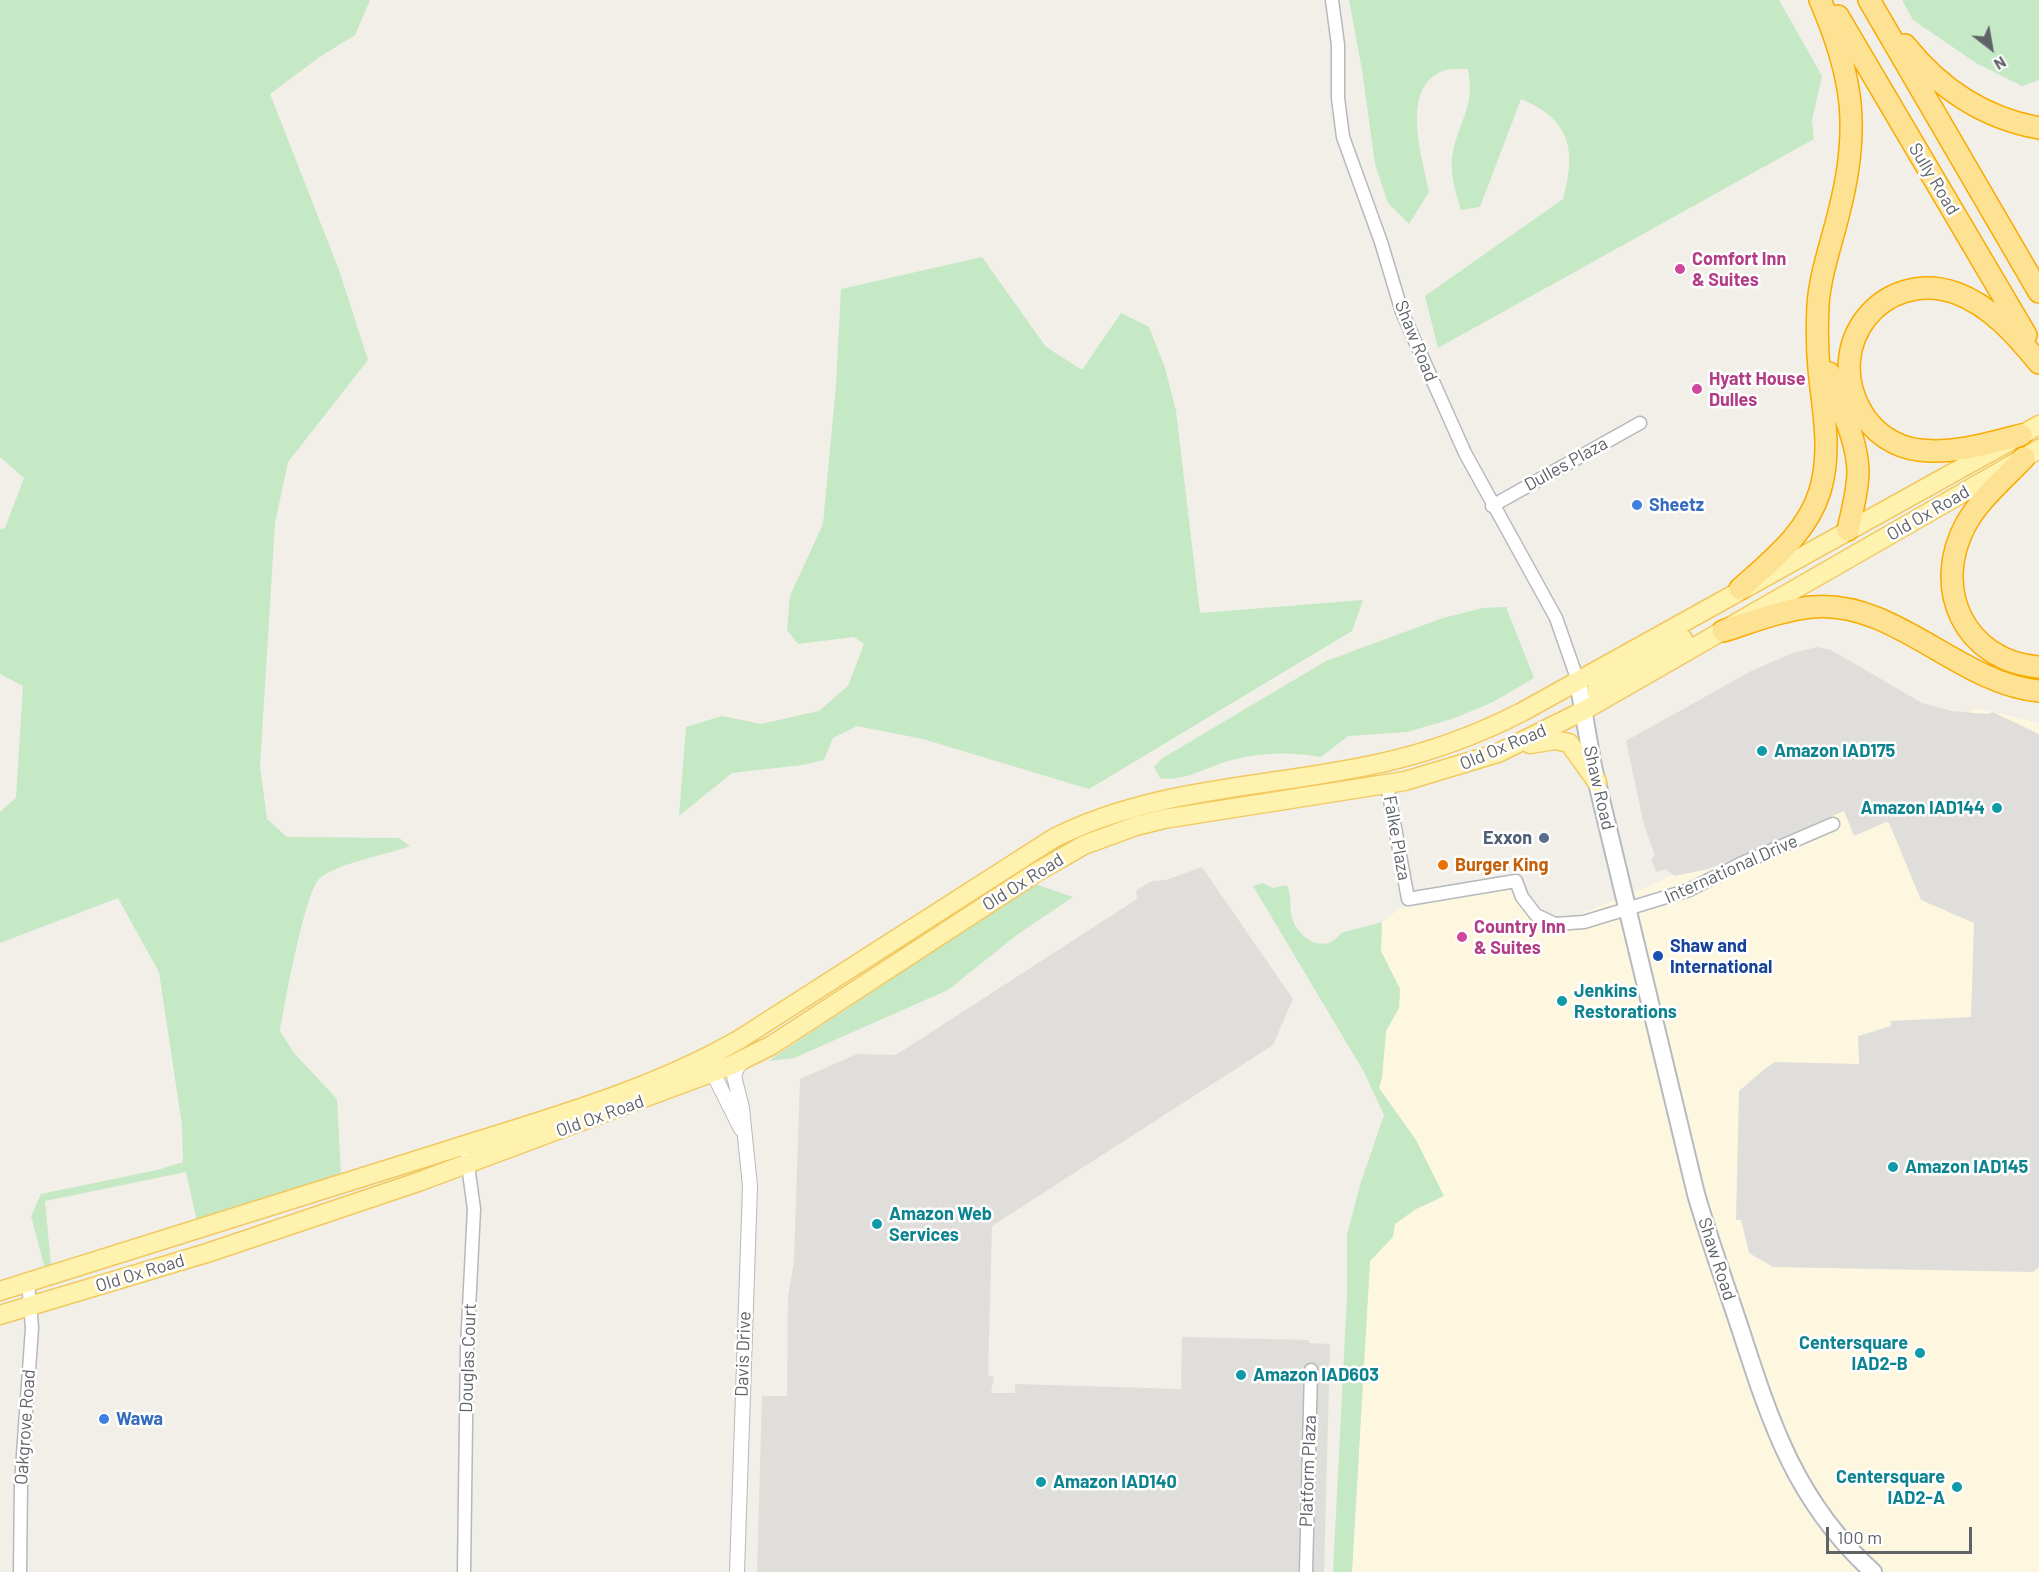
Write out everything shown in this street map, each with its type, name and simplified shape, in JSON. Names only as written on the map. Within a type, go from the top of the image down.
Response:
[{"type":"highway","points":[[1740,589],[1791,543],[1811,512],[1826,468],[1827,445],[1818,332],[1822,278],[1851,162],[1853,135],[1845,67],[1820,0]]},
{"type":"highway","name":"Sully Road","points":[[1828,0],[2039,358]]},
{"type":"highway","points":[[1870,0],[1917,60],[1955,94],[2002,118],[2039,128]]},
{"type":"highway","name":"Sully Road","points":[[1870,0],[2039,292]]},
{"type":"highway","points":[[2030,430],[1964,450],[1916,450],[1893,442],[1867,423],[1857,404],[1848,384],[1850,351],[1864,320],[1876,307],[1892,297],[1914,290],[1939,289],[1957,294],[1985,309],[2012,331],[2039,363]]},
{"type":"highway","points":[[1818,332],[1834,389],[1853,441],[1858,470],[1857,495],[1848,531]]},
{"type":"highway","points":[[2032,453],[1982,503],[1966,524],[1956,547],[1952,587],[1956,606],[1972,636],[1986,648],[2008,660],[2039,667]]},
{"type":"highway","points":[[1723,631],[1813,607],[1854,612],[1888,623],[1998,681],[2039,691]]},
{"type":"main road","name":"Old Ox Road","points":[[0,1291],[463,1145],[661,1077],[729,1045],[1034,850],[1086,821],[1139,804],[1188,793],[1379,763],[1414,755],[1492,727],[2030,430]]},
{"type":"main road","name":"Old Ox Road","points":[[0,1315],[207,1253],[469,1165],[747,1059],[1037,872],[1084,845],[1136,826],[1164,819],[1387,784],[1472,763],[1507,749],[1583,711],[2032,453]]},
{"type":"main road","points":[[1583,711],[1586,702],[1606,683],[1818,564],[1835,548],[1848,531]]},
{"type":"main road","name":"Shaw Road","points":[[1578,681],[1597,782],[1696,1194],[1765,1404],[1789,1464],[1805,1492],[1841,1541],[1873,1572]]},
{"type":"main road","points":[[1507,749],[1550,740],[1564,741],[1576,749],[1597,782]]},
{"type":"main road","points":[[713,1073],[718,1057],[729,1045]]},
{"type":"street","name":"Shaw Road","points":[[1332,0],[1338,45],[1338,98],[1343,137],[1374,220],[1402,312],[1419,354],[1492,506],[1556,618],[1570,651],[1578,681]]},
{"type":"street","name":"Dulles Plaza","points":[[1492,506],[1640,423]]},
{"type":"street","name":"Falke Plaza","points":[[1387,784],[1408,899],[1516,881],[1522,897],[1536,915],[1555,924],[1584,922],[1627,909]]},
{"type":"street","name":"International Drive","points":[[1627,909],[1689,890],[1740,864],[1833,824]]},
{"type":"street","name":"Davis Drive","points":[[736,1572],[750,1186],[746,1136],[734,1076],[738,1066],[747,1059]]},
{"type":"street","name":"Davis Drive","points":[[713,1073],[746,1136]]},
{"type":"street","name":"Douglas Court","points":[[463,1145],[469,1165],[474,1209],[467,1348],[464,1572]]},
{"type":"street","name":"Oakgrove Road","points":[[20,1572],[21,1483],[31,1336],[28,1282]]},
{"type":"street","name":"Platform Plaza","points":[[1306,1572],[1311,1370]]},
{"type":"shaded area","points":[[1817,647],[1831,650],[1922,703],[1952,711],[1987,714],[1993,712],[2039,734],[2039,1267],[2033,1272],[1773,1267],[1749,1253],[1741,1220],[1736,1220],[1739,1091],[1775,1062],[1859,1064],[1858,1036],[1891,1026],[1891,1021],[1971,1017],[1974,923],[1921,900],[1889,823],[1886,822],[1854,836],[1844,811],[1709,869],[1674,876],[1666,869],[1656,872],[1651,859],[1655,856],[1644,825],[1626,741],[1751,671],[1793,653]]},
{"type":"shaded area","points":[[1976,708],[2039,723],[2039,1572],[1352,1572],[1370,1261],[1393,1237],[1395,1224],[1416,1209],[1438,1200],[1416,1140],[1379,1088],[1386,1031],[1399,1008],[1381,951],[1382,922],[1401,908],[1521,886],[1538,909],[1546,914],[1561,918],[1572,917],[1650,886],[1853,783]]},
{"type":"shaded area","points":[[1202,867],[1293,999],[1273,1045],[992,1226],[988,1375],[994,1377],[991,1393],[1015,1393],[1015,1384],[1181,1389],[1182,1337],[1309,1340],[1309,1343],[1330,1344],[1324,1572],[757,1572],[762,1396],[787,1396],[788,1297],[794,1261],[800,1079],[857,1054],[896,1055],[1137,899],[1136,890],[1152,881],[1166,880]]},
{"type":"green space","points":[[0,0],[370,0],[355,35],[318,58],[270,94],[339,270],[368,360],[288,462],[275,523],[260,766],[267,819],[287,837],[399,838],[410,846],[337,868],[319,879],[313,888],[290,975],[280,1031],[294,1053],[337,1099],[341,1175],[197,1222],[186,1172],[45,1201],[51,1266],[45,1269],[31,1216],[41,1194],[157,1170],[183,1162],[182,1125],[159,972],[118,898],[0,943],[0,812],[16,798],[23,686],[0,674],[0,529],[5,528],[24,478],[0,457]]},
{"type":"green space","points":[[1349,0],[1779,0],[1822,76],[1812,120],[1814,139],[1438,348],[1425,296],[1563,199],[1569,166],[1566,138],[1550,116],[1521,99],[1480,207],[1461,210],[1453,181],[1452,158],[1466,111],[1470,82],[1468,69],[1450,69],[1440,72],[1428,82],[1421,94],[1417,110],[1419,144],[1429,192],[1409,224],[1388,203],[1375,164],[1362,70]]},
{"type":"green space","points":[[1902,0],[2039,0],[2039,80],[2022,86],[1976,63],[1913,20]]},
{"type":"green space","points":[[982,257],[1046,347],[1082,370],[1121,313],[1149,327],[1165,368],[1176,411],[1200,613],[1363,600],[1352,631],[1089,789],[923,739],[857,726],[833,738],[824,760],[802,765],[732,773],[679,816],[686,727],[722,716],[761,724],[819,711],[848,686],[864,644],[854,637],[798,644],[787,630],[790,596],[823,524],[836,385],[841,289]]},
{"type":"green space","points":[[1506,607],[1534,678],[1493,702],[1452,719],[1407,732],[1348,736],[1321,757],[1299,754],[1254,755],[1188,776],[1170,779],[1160,778],[1154,767],[1161,759],[1326,661],[1443,618],[1483,608]]},
{"type":"green space","points":[[1263,883],[1273,888],[1287,885],[1292,918],[1300,933],[1314,942],[1328,943],[1335,940],[1341,933],[1382,922],[1381,951],[1400,989],[1399,1008],[1386,1031],[1379,1088],[1416,1140],[1444,1196],[1416,1209],[1395,1224],[1393,1237],[1370,1261],[1352,1572],[1333,1572],[1347,1297],[1347,1235],[1360,1185],[1384,1115],[1364,1072],[1253,886]]},
{"type":"green space","points":[[1035,884],[1073,897],[1018,934],[948,990],[794,1058],[768,1061]]},
{"type":"place","name":"Comfort Inn & Suites","points":[[1680,269]]},
{"type":"place","name":"Hyatt House Dulles","points":[[1697,389]]},
{"type":"place","name":"Sheetz","points":[[1637,505]]},
{"type":"place","name":"Amazon IAD175","points":[[1762,751]]},
{"type":"place","name":"Amazon IAD144","points":[[1997,808]]},
{"type":"place","name":"Exxon","points":[[1544,838]]},
{"type":"place","name":"Burger King","points":[[1443,865]]},
{"type":"place","name":"Country Inn & Suites","points":[[1462,937]]},
{"type":"place","name":"Shaw and International","points":[[1658,956]]},
{"type":"place","name":"Jenkins Restorations","points":[[1562,1001]]},
{"type":"place","name":"Amazon IAD145","points":[[1893,1167]]},
{"type":"place","name":"Amazon Web Services","points":[[877,1224]]},
{"type":"place","name":"Centersquare IAD2-B","points":[[1920,1353]]},
{"type":"place","name":"Amazon IAD603","points":[[1241,1375]]},
{"type":"place","name":"Wawa","points":[[104,1419]]},
{"type":"place","name":"Amazon IAD140","points":[[1041,1482]]},
{"type":"place","name":"Centersquare IAD2-A","points":[[1957,1487]]}]
